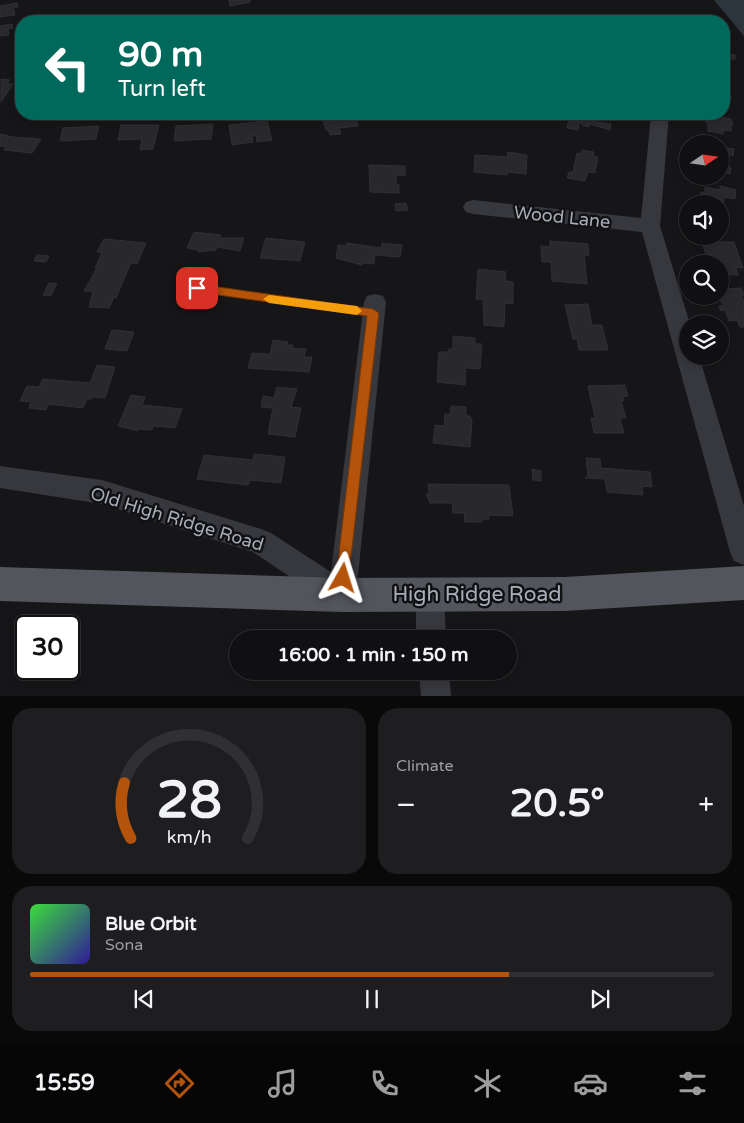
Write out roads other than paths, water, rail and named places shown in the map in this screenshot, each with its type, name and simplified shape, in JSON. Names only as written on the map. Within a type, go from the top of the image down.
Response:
[{"type":"main road","name":"High Ridge Road","points":[[0,584],[342,594],[565,594],[744,583]]},
{"type":"street","points":[[659,120],[650,226],[679,325]]},
{"type":"street","name":"Wood Lane","points":[[473,207],[650,226]]},
{"type":"street","points":[[342,594],[374,307]]},
{"type":"street","points":[[691,365],[744,552]]},
{"type":"street","name":"Old High Ridge Road","points":[[0,476],[102,492],[261,542],[342,594]]},
{"type":"street","points":[[430,593],[431,630]]},
{"type":"street","points":[[435,680],[436,696]]},
{"type":"lane","points":[[197,288],[374,307]]}]
